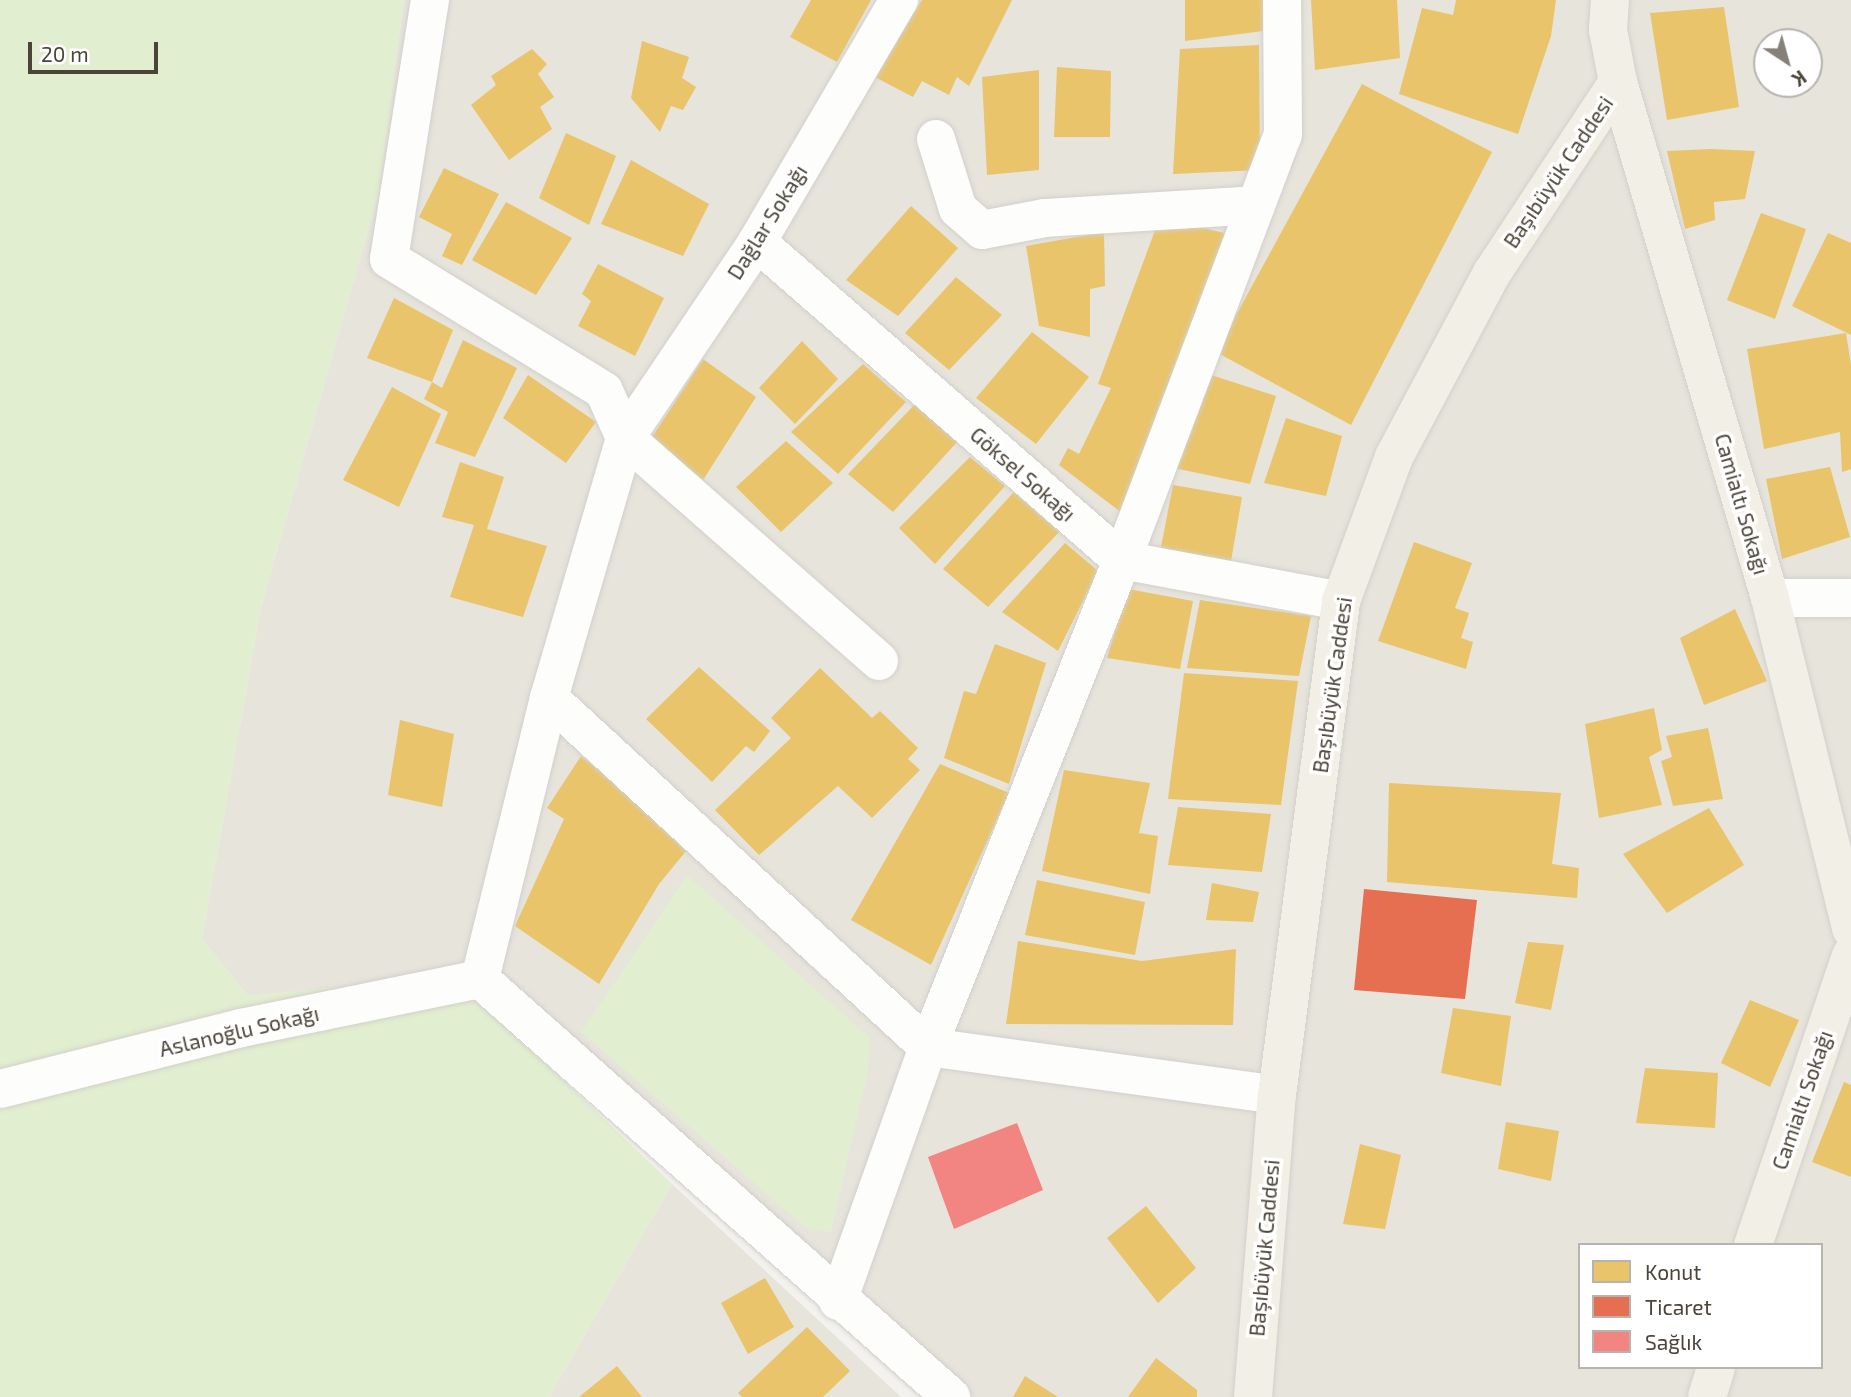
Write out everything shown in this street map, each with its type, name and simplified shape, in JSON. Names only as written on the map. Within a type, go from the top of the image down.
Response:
[{"type":"main road","name":"Başıbüyük Caddesi","points":[[1252,1397],[1276,1095],[1341,601],[1394,457],[1492,272],[1618,82],[1608,30],[1610,0]]},
{"type":"main road","name":"Camialtı Sokağı","points":[[1618,82],[1770,598],[1851,929]]},
{"type":"main road","name":"Camialtı Sokağı","points":[[1754,1243],[1851,955]]},
{"type":"main road","points":[[1707,1397],[1715,1369]]},
{"type":"street","points":[[430,0],[389,259],[604,391],[625,438],[879,661]]},
{"type":"street","name":"Dağlar Sokağı","points":[[480,979],[549,698],[625,438],[757,242],[899,0]]},
{"type":"street","points":[[838,1301],[928,1047],[1122,560],[1283,135],[1282,0]]},
{"type":"street","points":[[936,139],[958,209],[982,230],[1045,218],[1256,205]]},
{"type":"street","name":"Göksel Sokağı","points":[[757,242],[1122,560]]},
{"type":"street","points":[[1122,560],[1341,601]]},
{"type":"street","points":[[1770,598],[1851,598]]},
{"type":"street","points":[[549,698],[928,1047],[1276,1095]]},
{"type":"street","points":[[480,979],[838,1301],[951,1397]]},
{"type":"street","name":"Aslanoğlu Sokağı","points":[[0,1088],[241,1028],[480,979]]},
{"type":"shaded area","points":[[404,0],[1851,0],[1851,1397],[936,1397],[453,976],[248,996],[202,939],[261,607],[378,195]]},
{"type":"shaded area","points":[[672,1184],[901,1397],[549,1397]]},
{"type":"green space","points":[[0,0],[404,0],[378,195],[261,607],[202,939],[248,996],[454,976],[672,1184],[549,1397],[0,1397]]},
{"type":"green space","points":[[687,875],[870,1038],[868,1070],[831,1232],[806,1228],[581,1032]]},
{"type":"building: Konut","points":[[811,0],[871,0],[837,62],[790,37]]},
{"type":"building: Konut","points":[[922,0],[1012,0],[969,86],[957,77],[949,95],[922,81],[913,97],[873,76]]},
{"type":"building: Konut","points":[[1185,0],[1264,0],[1263,31],[1185,41]]},
{"type":"building: Konut","points":[[1311,0],[1397,0],[1400,58],[1315,70]]},
{"type":"building: Konut","points":[[1456,0],[1556,0],[1551,36],[1518,134],[1399,94],[1422,8],[1453,15]]},
{"type":"building: Konut","points":[[1724,7],[1739,107],[1667,120],[1650,13]]},
{"type":"building: Konut","points":[[642,41],[689,57],[682,78],[696,87],[683,110],[671,106],[660,132],[631,98]]},
{"type":"building: Konut","points":[[1259,45],[1260,170],[1173,174],[1180,49]]},
{"type":"building: Konut","points":[[532,49],[547,64],[538,74],[554,97],[540,107],[552,129],[509,160],[471,105],[496,85],[491,76]]},
{"type":"building: Konut","points":[[1057,67],[1111,71],[1110,137],[1054,137]]},
{"type":"building: Konut","points":[[1039,70],[1039,170],[987,175],[982,77]]},
{"type":"building: Konut","points":[[1362,84],[1492,152],[1351,425],[1216,352]]},
{"type":"building: Konut","points":[[566,133],[616,156],[589,225],[539,198]]},
{"type":"building: Konut","points":[[1667,151],[1755,151],[1745,199],[1714,202],[1715,220],[1685,229]]},
{"type":"building: Konut","points":[[631,160],[709,204],[683,256],[601,224]]},
{"type":"building: Konut","points":[[444,168],[499,194],[462,265],[442,256],[452,234],[419,217]]},
{"type":"building: Konut","points":[[506,202],[572,238],[536,295],[472,260]]},
{"type":"building: Konut","points":[[911,206],[958,248],[898,316],[846,280]]},
{"type":"building: Konut","points":[[1761,213],[1806,229],[1775,319],[1727,300]]},
{"type":"building: Konut","points":[[1160,217],[1228,234],[1122,513],[1059,465],[1068,448],[1079,454],[1111,388],[1098,384]]},
{"type":"building: Konut","points":[[1104,232],[1105,286],[1090,289],[1090,337],[1039,326],[1026,246]]},
{"type":"building: Konut","points":[[1828,233],[1851,243],[1851,335],[1792,306]]},
{"type":"building: Konut","points":[[598,264],[664,298],[635,356],[578,326],[591,301],[582,294]]},
{"type":"building: Konut","points":[[956,277],[1002,315],[949,370],[905,333]]},
{"type":"building: Konut","points":[[394,298],[453,330],[432,382],[367,358]]},
{"type":"building: Konut","points":[[1032,332],[1089,377],[1036,444],[976,398]]},
{"type":"building: Konut","points":[[1846,333],[1851,365],[1851,469],[1842,472],[1840,432],[1764,449],[1747,349]]},
{"type":"building: Konut","points":[[463,340],[517,368],[475,457],[435,443],[448,412],[424,399],[432,382],[442,388]]},
{"type":"building: Konut","points":[[802,341],[838,379],[795,424],[759,388]]},
{"type":"building: Konut","points":[[703,359],[756,397],[703,480],[652,437]]},
{"type":"building: Konut","points":[[863,364],[906,402],[838,474],[791,432]]},
{"type":"building: Konut","points":[[1205,373],[1276,396],[1250,484],[1174,468]]},
{"type":"building: Konut","points":[[528,375],[596,422],[566,463],[503,418]]},
{"type":"building: Konut","points":[[392,387],[441,414],[399,507],[343,480]]},
{"type":"building: Konut","points":[[918,401],[959,440],[893,512],[848,474]]},
{"type":"building: Konut","points":[[1286,418],[1342,436],[1326,496],[1264,483]]},
{"type":"building: Konut","points":[[786,441],[833,483],[781,532],[736,487]]},
{"type":"building: Konut","points":[[970,457],[1005,486],[935,564],[899,528]]},
{"type":"building: Konut","points":[[460,462],[504,477],[487,529],[547,546],[523,617],[450,597],[474,525],[442,517]]},
{"type":"building: Konut","points":[[1830,467],[1850,537],[1782,559],[1766,479]]},
{"type":"building: Konut","points":[[1173,485],[1242,497],[1231,561],[1160,552]]},
{"type":"building: Konut","points":[[1014,492],[1059,532],[988,607],[943,569]]},
{"type":"building: Konut","points":[[1414,542],[1472,563],[1455,608],[1469,613],[1461,638],[1473,642],[1466,669],[1378,641]]},
{"type":"building: Konut","points":[[1065,543],[1098,571],[1058,651],[1002,612]]},
{"type":"building: Konut","points":[[1128,589],[1193,601],[1180,669],[1107,658]]},
{"type":"building: Konut","points":[[1200,600],[1311,616],[1299,676],[1187,668]]},
{"type":"building: Konut","points":[[1735,609],[1767,681],[1704,705],[1680,638]]},
{"type":"building: Konut","points":[[995,644],[1046,663],[1009,784],[944,758],[964,691],[976,694]]},
{"type":"building: Konut","points":[[699,667],[770,731],[754,752],[746,746],[712,782],[646,719]]},
{"type":"building: Konut","points":[[820,668],[872,718],[880,711],[918,748],[908,759],[920,770],[872,818],[838,786],[759,855],[715,810],[791,738],[771,718]]},
{"type":"building: Konut","points":[[1184,673],[1298,681],[1281,805],[1168,799]]},
{"type":"building: Konut","points":[[1654,708],[1662,750],[1649,757],[1662,805],[1599,818],[1585,724]]},
{"type":"building: Konut","points":[[400,720],[454,734],[442,807],[388,795]]},
{"type":"building: Konut","points":[[1708,728],[1723,799],[1673,806],[1661,761],[1672,757],[1666,736]]},
{"type":"building: Konut","points":[[581,756],[691,845],[659,884],[599,984],[515,926],[564,819],[547,808]]},
{"type":"building: Konut","points":[[940,764],[1009,793],[931,965],[851,920]]},
{"type":"building: Konut","points":[[1064,770],[1150,783],[1139,833],[1158,836],[1150,894],[1042,871]]},
{"type":"building: Konut","points":[[1389,783],[1561,793],[1552,864],[1579,868],[1577,898],[1387,882]]},
{"type":"building: Konut","points":[[1178,807],[1271,814],[1262,872],[1168,865]]},
{"type":"building: Konut","points":[[1709,808],[1744,865],[1667,913],[1623,854]]},
{"type":"building: Konut","points":[[1037,880],[1145,902],[1135,955],[1025,935]]},
{"type":"building: Konut","points":[[1212,883],[1259,892],[1253,922],[1206,920]]},
{"type":"building: Konut","points":[[1018,941],[1142,961],[1236,949],[1233,1025],[1006,1024]]},
{"type":"building: Konut","points":[[1528,942],[1564,945],[1551,1010],[1515,1003]]},
{"type":"building: Konut","points":[[1750,1000],[1799,1020],[1770,1087],[1721,1063]]},
{"type":"building: Konut","points":[[1453,1008],[1511,1016],[1501,1086],[1441,1073]]},
{"type":"building: Konut","points":[[1645,1068],[1718,1073],[1715,1128],[1636,1123]]},
{"type":"building: Konut","points":[[1844,1082],[1851,1085],[1851,1177],[1812,1162]]},
{"type":"building: Konut","points":[[1506,1122],[1559,1131],[1551,1181],[1498,1169]]},
{"type":"building: Konut","points":[[1360,1144],[1401,1155],[1385,1229],[1343,1224]]},
{"type":"building: Konut","points":[[1146,1206],[1196,1268],[1158,1303],[1107,1238]]},
{"type":"building: Konut","points":[[765,1278],[794,1327],[748,1354],[721,1303]]},
{"type":"building: Konut","points":[[807,1327],[850,1371],[823,1397],[742,1397],[738,1393]]},
{"type":"building: Konut","points":[[1156,1358],[1197,1390],[1197,1397],[1128,1397]]},
{"type":"building: Konut","points":[[617,1366],[642,1397],[579,1397]]},
{"type":"building: Konut","points":[[1025,1376],[1058,1397],[1013,1397]]},
{"type":"building: Ticaret","points":[[1364,889],[1477,900],[1465,999],[1354,990]]},
{"type":"building: Sağlık","points":[[1017,1123],[1043,1190],[954,1229],[928,1157]]}]
